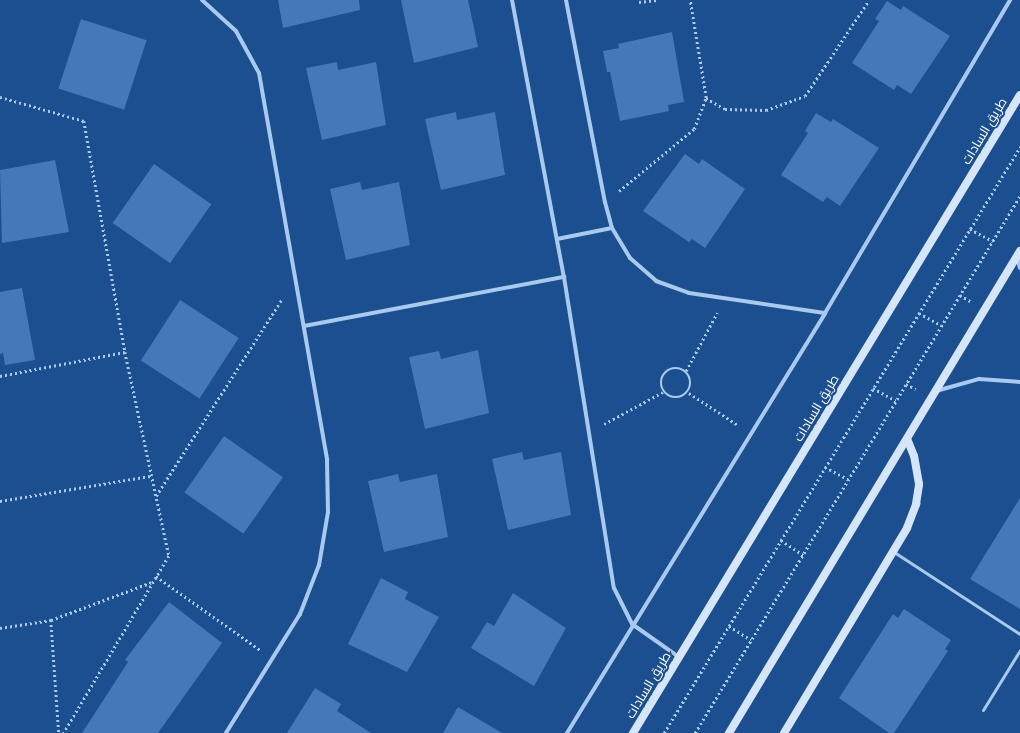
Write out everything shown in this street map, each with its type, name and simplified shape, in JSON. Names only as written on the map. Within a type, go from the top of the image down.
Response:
[{"type":"main road","name":"طريق السادات","points":[[633,733],[1020,95]]},
{"type":"main road","points":[[729,733],[1018,254]]},
{"type":"main road","points":[[784,733],[894,552],[910,522],[916,504],[919,484],[914,456],[907,439]]},
{"type":"street","points":[[202,0],[236,31],[259,73],[327,460],[328,512],[319,565],[300,614],[226,733]]},
{"type":"street","points":[[512,0],[564,277],[613,582],[622,607],[632,624],[679,657]]},
{"type":"street","points":[[566,0],[605,202],[612,228],[630,258],[656,280],[689,293],[825,313]]},
{"type":"street","points":[[567,733],[632,624],[825,313],[1010,0]]},
{"type":"street","points":[[557,239],[612,228]]},
{"type":"street","points":[[1018,254],[1020,268]]},
{"type":"street","points":[[304,326],[564,277]]},
{"type":"street","points":[[936,391],[979,379],[1020,382]]},
{"type":"lane","points":[[894,552],[1020,634]]},
{"type":"lane","points":[[983,710],[1020,650]]},
{"type":"path","points":[[639,2],[657,0]]},
{"type":"path","points":[[605,202],[694,129],[706,98],[690,0]]},
{"type":"path","points":[[706,98],[725,109],[766,110],[805,96],[869,0]]},
{"type":"path","points":[[0,97],[84,121],[125,352],[150,476],[156,496],[169,556],[152,582],[64,733]]},
{"type":"path","points":[[664,733],[970,229],[1019,153],[1020,147]]},
{"type":"path","points":[[695,733],[1020,196]]},
{"type":"path","points":[[970,229],[993,241]]},
{"type":"path","points":[[156,496],[295,278]]},
{"type":"path","points":[[686,371],[724,299]]},
{"type":"path","points":[[919,313],[941,325]]},
{"type":"path","points":[[0,376],[125,352]]},
{"type":"path","points":[[672,368],[686,371],[692,385],[688,393],[675,398],[663,392],[661,384],[666,371],[672,368]]},
{"type":"path","points":[[873,388],[896,401]]},
{"type":"path","points":[[588,433],[663,392]]},
{"type":"path","points":[[688,393],[750,433]]},
{"type":"path","points":[[825,467],[848,479]]},
{"type":"path","points":[[0,501],[150,476]]},
{"type":"path","points":[[781,540],[803,555]]},
{"type":"path","points":[[156,576],[272,659]]},
{"type":"path","points":[[0,628],[51,620],[152,582]]},
{"type":"path","points":[[51,620],[59,733]]},
{"type":"path","points":[[729,626],[751,640]]},
{"type":"building","points":[[278,0],[359,0],[360,10],[283,28]]},
{"type":"building","points":[[401,0],[468,0],[478,47],[414,63]]},
{"type":"building","points":[[887,1],[901,10],[903,6],[950,36],[911,94],[897,85],[894,90],[852,63],[879,21],[875,19]]},
{"type":"building","points":[[81,19],[147,40],[124,110],[58,88]]},
{"type":"building","points":[[672,32],[684,102],[668,105],[669,111],[620,121],[610,72],[607,72],[603,51],[619,48],[618,44]]},
{"type":"building","points":[[337,62],[338,70],[376,62],[386,125],[322,140],[306,68]]},
{"type":"building","points":[[456,112],[457,120],[495,112],[505,175],[441,190],[425,119]]},
{"type":"building","points":[[816,113],[831,122],[833,119],[879,148],[840,206],[827,197],[823,202],[781,175],[808,133],[805,131]]},
{"type":"building","points":[[685,154],[699,164],[702,159],[745,189],[705,248],[692,239],[689,242],[643,211]]},
{"type":"building","points":[[55,160],[69,232],[2,243],[0,170]]},
{"type":"building","points":[[154,164],[211,204],[170,263],[113,223]]},
{"type":"building","points":[[360,182],[362,190],[399,182],[410,245],[346,260],[330,189]]},
{"type":"building","points":[[22,288],[35,360],[5,365],[3,353],[0,354],[0,292]]},
{"type":"building","points":[[180,300],[239,338],[199,399],[141,360]]},
{"type":"building","points":[[478,350],[489,413],[425,429],[409,357],[439,351],[441,359]]},
{"type":"building","points":[[224,436],[283,477],[243,534],[184,493]]},
{"type":"building","points":[[522,452],[524,460],[561,452],[571,515],[508,530],[492,459]]},
{"type":"building","points":[[398,474],[400,482],[437,474],[448,537],[384,552],[368,481]]},
{"type":"building","points":[[1020,498],[1020,609],[970,579]]},
{"type":"building","points":[[381,578],[408,592],[405,599],[439,617],[407,672],[348,644]]},
{"type":"building","points":[[513,593],[566,628],[534,686],[471,648],[487,622],[494,626]]},
{"type":"building","points":[[169,602],[222,643],[158,733],[82,733],[128,662],[125,660]]},
{"type":"building","points":[[904,609],[951,640],[945,649],[948,651],[894,733],[889,733],[839,698],[893,614],[898,618]]},
{"type":"building","points":[[315,688],[341,704],[337,711],[371,733],[287,733]]},
{"type":"building","points":[[458,707],[502,733],[443,733]]}]
